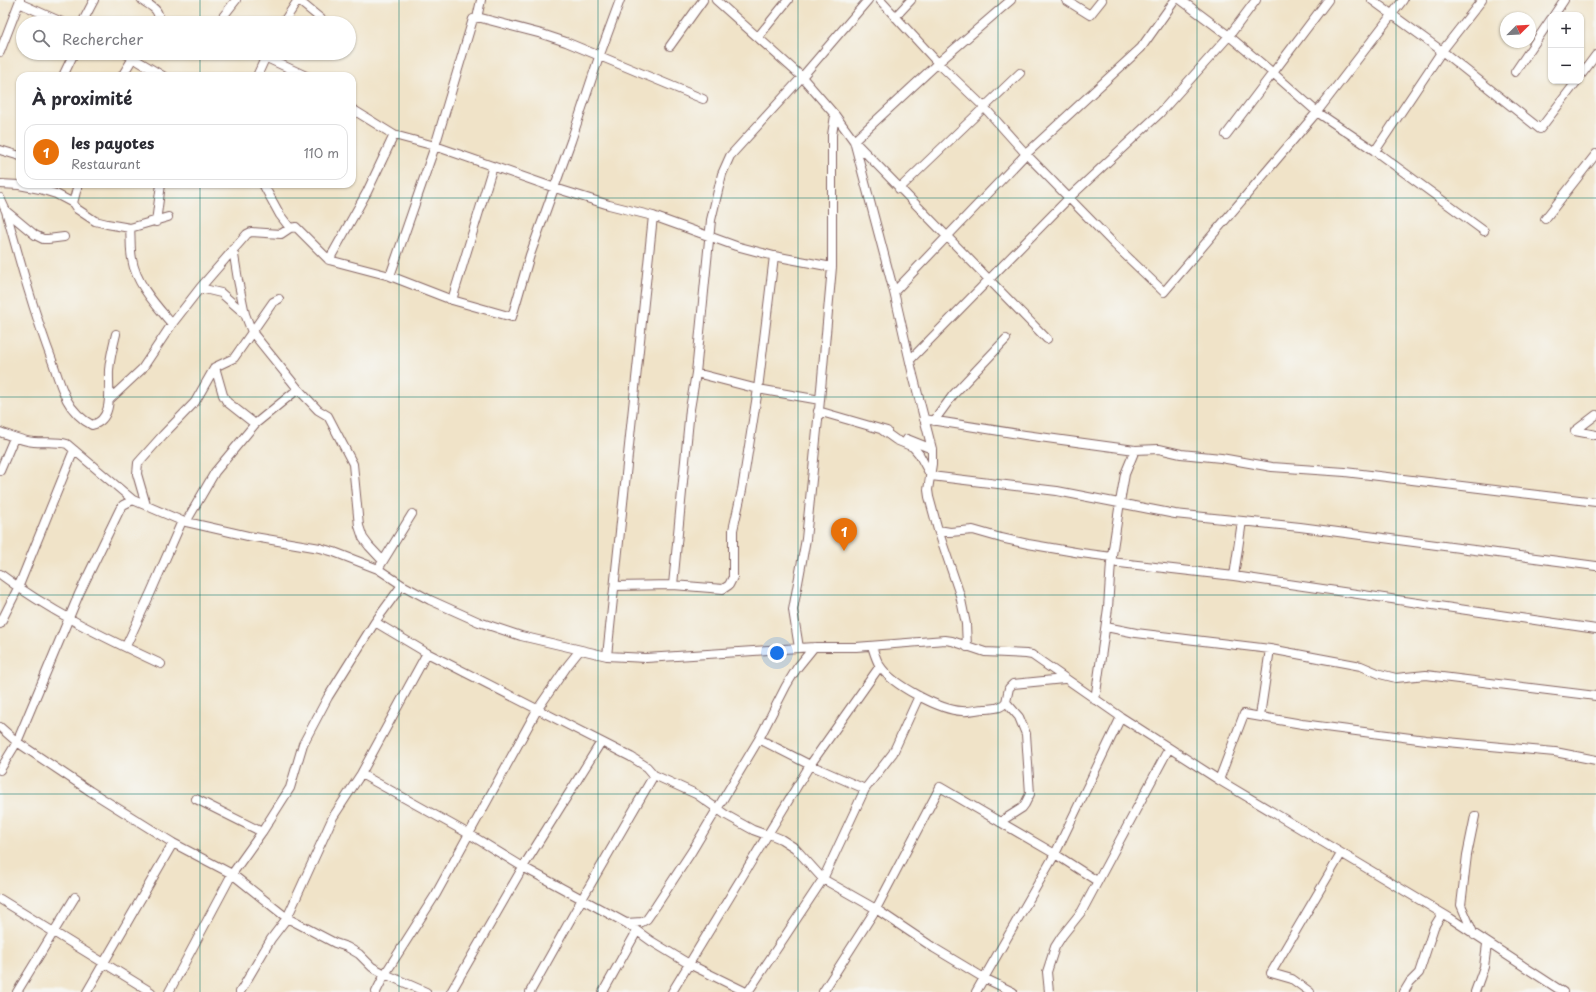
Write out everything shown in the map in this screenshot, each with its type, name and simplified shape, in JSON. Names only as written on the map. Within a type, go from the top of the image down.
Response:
[{"type":"street","points":[[86,16],[94,0]]},
{"type":"street","points":[[142,0],[159,13],[159,16]]},
{"type":"street","points":[[223,16],[236,0]]},
{"type":"street","points":[[288,16],[298,0],[317,16]]},
{"type":"street","points":[[477,18],[481,0]]},
{"type":"street","points":[[110,399],[142,369],[172,324],[200,288],[233,249],[247,234],[251,232],[282,234],[290,228],[296,228],[329,260],[390,276],[452,300],[512,317],[530,255],[598,57],[620,0]]},
{"type":"street","points":[[670,46],[703,0]]},
{"type":"street","points":[[716,0],[802,77],[835,115],[854,141],[899,189],[1047,339]]},
{"type":"street","points":[[758,36],[788,0]]},
{"type":"street","points":[[673,585],[690,410],[696,373],[711,220],[722,174],[730,156],[802,77],[868,0]]},
{"type":"street","points":[[880,0],[938,63],[984,107],[1026,154],[1115,245],[1164,292],[1317,112],[1404,0]]},
{"type":"street","points":[[895,17],[911,0]]},
{"type":"street","points":[[854,141],[938,63],[1012,0]]},
{"type":"street","points":[[1066,0],[1090,15],[1102,0]]},
{"type":"street","points":[[894,292],[1026,154],[1141,48],[1176,0]]},
{"type":"street","points":[[1181,0],[1229,36],[1273,72],[1317,112],[1375,150],[1484,231]]},
{"type":"street","points":[[910,360],[1070,198],[1160,113],[1229,36],[1256,0]]},
{"type":"street","points":[[1226,135],[1328,0]]},
{"type":"street","points":[[1372,0],[1442,51],[1540,129],[1575,84]]},
{"type":"street","points":[[1375,150],[1442,51],[1482,0]]},
{"type":"street","points":[[1556,12],[1564,0]]},
{"type":"street","points":[[0,52],[20,2],[49,16]]},
{"type":"street","points":[[390,276],[435,146],[473,19],[477,18],[542,34],[566,42],[598,57],[703,99]]},
{"type":"street","points":[[1515,72],[1548,23]]},
{"type":"street","points":[[1584,71],[1596,55]]},
{"type":"street","points":[[65,72],[71,60]]},
{"type":"street","points":[[124,72],[132,60]]},
{"type":"street","points":[[142,60],[158,72]]},
{"type":"street","points":[[260,72],[264,60]]},
{"type":"street","points":[[275,60],[298,72]]},
{"type":"street","points":[[899,189],[1020,73]]},
{"type":"street","points":[[356,112],[365,118],[377,123],[394,135],[435,146],[554,188],[609,205],[653,216],[710,237],[774,256],[832,267]]},
{"type":"street","points":[[799,648],[793,610],[806,539],[832,267],[832,135],[835,115]]},
{"type":"street","points":[[329,260],[367,192],[394,135]]},
{"type":"street","points":[[854,141],[894,292],[932,449],[933,456],[928,490],[938,530],[960,595],[966,624],[967,646]]},
{"type":"street","points":[[0,150],[16,155]]},
{"type":"street","points":[[1544,219],[1596,154]]},
{"type":"street","points":[[452,300],[493,166]]},
{"type":"street","points":[[0,184],[16,185]]},
{"type":"street","points":[[35,188],[56,194],[73,203],[77,209],[95,221],[130,228],[156,222],[168,217]]},
{"type":"street","points":[[73,203],[77,188]]},
{"type":"street","points":[[156,222],[160,188]]},
{"type":"street","points":[[265,188],[280,216],[290,228]]},
{"type":"street","points":[[0,198],[6,211],[26,287],[45,343],[67,400],[76,413],[92,425],[101,420],[106,413],[110,399],[109,370],[116,334]]},
{"type":"street","points":[[6,211],[43,239],[64,237]]},
{"type":"street","points":[[607,656],[653,216]]},
{"type":"street","points":[[130,228],[132,258],[137,276],[155,303],[172,324]]},
{"type":"street","points":[[233,249],[245,314],[252,332],[298,389],[318,410],[328,416],[353,464],[359,526],[363,538],[383,561]]},
{"type":"street","points":[[615,586],[673,585],[723,588],[729,586],[733,577],[733,530],[742,490],[758,389],[774,256]]},
{"type":"street","points":[[200,288],[221,293],[245,314]]},
{"type":"street","points":[[146,505],[137,474],[138,463],[195,402],[214,368],[234,358],[273,302],[279,299]]},
{"type":"street","points":[[934,421],[952,395],[1006,339]]},
{"type":"street","points":[[214,368],[223,395],[227,402],[255,424]]},
{"type":"street","points":[[696,373],[758,389],[820,400]]},
{"type":"street","points":[[126,646],[184,521],[215,472],[255,424],[298,389]]},
{"type":"street","points":[[818,411],[882,430],[932,449]]},
{"type":"street","points":[[1596,415],[1575,431],[1596,435]]},
{"type":"street","points":[[924,419],[1135,450],[1159,449],[1181,454],[1221,458],[1272,467],[1345,472],[1596,502]]},
{"type":"street","points":[[882,430],[896,440],[913,447],[931,476]]},
{"type":"street","points":[[0,432],[14,438],[32,442],[60,442],[67,444],[133,500],[184,521],[248,536],[320,548],[349,557],[378,570],[402,585],[447,609],[479,622],[522,636],[607,656],[646,658],[814,647],[872,646],[945,640],[985,652],[1032,655],[1095,700],[1219,780],[1442,914],[1553,989],[1563,992]]},
{"type":"street","points":[[0,471],[14,438]]},
{"type":"street","points":[[0,624],[18,588],[74,450]]},
{"type":"street","points":[[1095,700],[1106,627],[1112,559],[1120,502],[1125,474],[1135,450]]},
{"type":"street","points":[[931,476],[1057,491],[1120,502],[1175,514],[1300,527],[1596,566]]},
{"type":"street","points":[[0,770],[17,742],[79,594],[120,509],[123,505],[133,500]]},
{"type":"street","points":[[378,570],[412,514]]},
{"type":"street","points":[[1234,576],[1242,521]]},
{"type":"street","points":[[938,530],[950,532],[973,530],[1028,544],[1112,559],[1596,629]]},
{"type":"street","points":[[0,574],[18,588],[69,619],[161,664]]},
{"type":"street","points":[[169,992],[232,874],[262,832],[290,788],[303,744],[328,697],[375,622],[402,585]]},
{"type":"street","points":[[375,622],[427,653],[631,757],[647,767],[654,775],[696,794],[726,815],[753,830],[781,839],[795,848],[823,879],[876,909],[934,948],[984,978],[1013,992]]},
{"type":"street","points":[[1106,627],[1136,633],[1270,649],[1361,666],[1380,674],[1396,678],[1426,675],[1596,696]]},
{"type":"street","points":[[872,646],[880,666],[893,680],[942,708],[964,712],[984,709],[998,709],[1006,702],[1009,688],[1013,684],[1064,679]]},
{"type":"street","points":[[626,923],[642,922],[650,915],[692,851],[759,739],[786,686],[814,647]]},
{"type":"street","points":[[1260,716],[1270,649]]},
{"type":"street","points":[[376,992],[385,974],[436,894],[538,710],[568,665],[580,650]]},
{"type":"street","points":[[240,992],[271,939],[287,918],[332,817],[361,774],[427,653]]},
{"type":"street","points":[[672,992],[810,765],[880,666]]},
{"type":"street","points":[[361,774],[469,834],[523,867],[626,923],[689,964],[747,992],[823,879],[865,788],[893,753],[919,696]]},
{"type":"street","points":[[1000,822],[1022,808],[1030,794],[1026,734],[1018,717],[1006,702]]},
{"type":"street","points":[[1219,780],[1244,714],[1302,724],[1426,740],[1555,752],[1596,760]]},
{"type":"street","points":[[976,992],[1055,854],[1121,717]]},
{"type":"street","points":[[0,727],[17,742],[90,791],[173,843],[232,874],[287,918],[335,943],[347,947],[359,954],[372,967],[385,974],[426,992]]},
{"type":"street","points":[[759,739],[810,765],[865,788]]},
{"type":"street","points":[[451,992],[523,867],[601,742]]},
{"type":"street","points":[[1049,992],[1047,972],[1055,947],[1066,929],[1082,911],[1169,748]]},
{"type":"street","points":[[530,992],[654,775]]},
{"type":"street","points":[[824,992],[876,909],[940,788],[1055,854],[1098,881]]},
{"type":"street","points":[[196,799],[262,832]]},
{"type":"street","points":[[1474,935],[1461,905],[1467,855],[1475,816]]},
{"type":"street","points":[[87,992],[173,843]]},
{"type":"street","points":[[1310,992],[1292,979],[1271,973],[1341,854]]},
{"type":"street","points":[[17,992],[75,897]]},
{"type":"street","points":[[0,899],[151,992]]},
{"type":"street","points":[[1404,992],[1419,972],[1434,927],[1442,914]]},
{"type":"street","points":[[603,992],[637,931]]},
{"type":"street","points":[[1475,992],[1484,967],[1487,944]]},
{"type":"place","name":"les payotes","points":[[844,551]]}]
